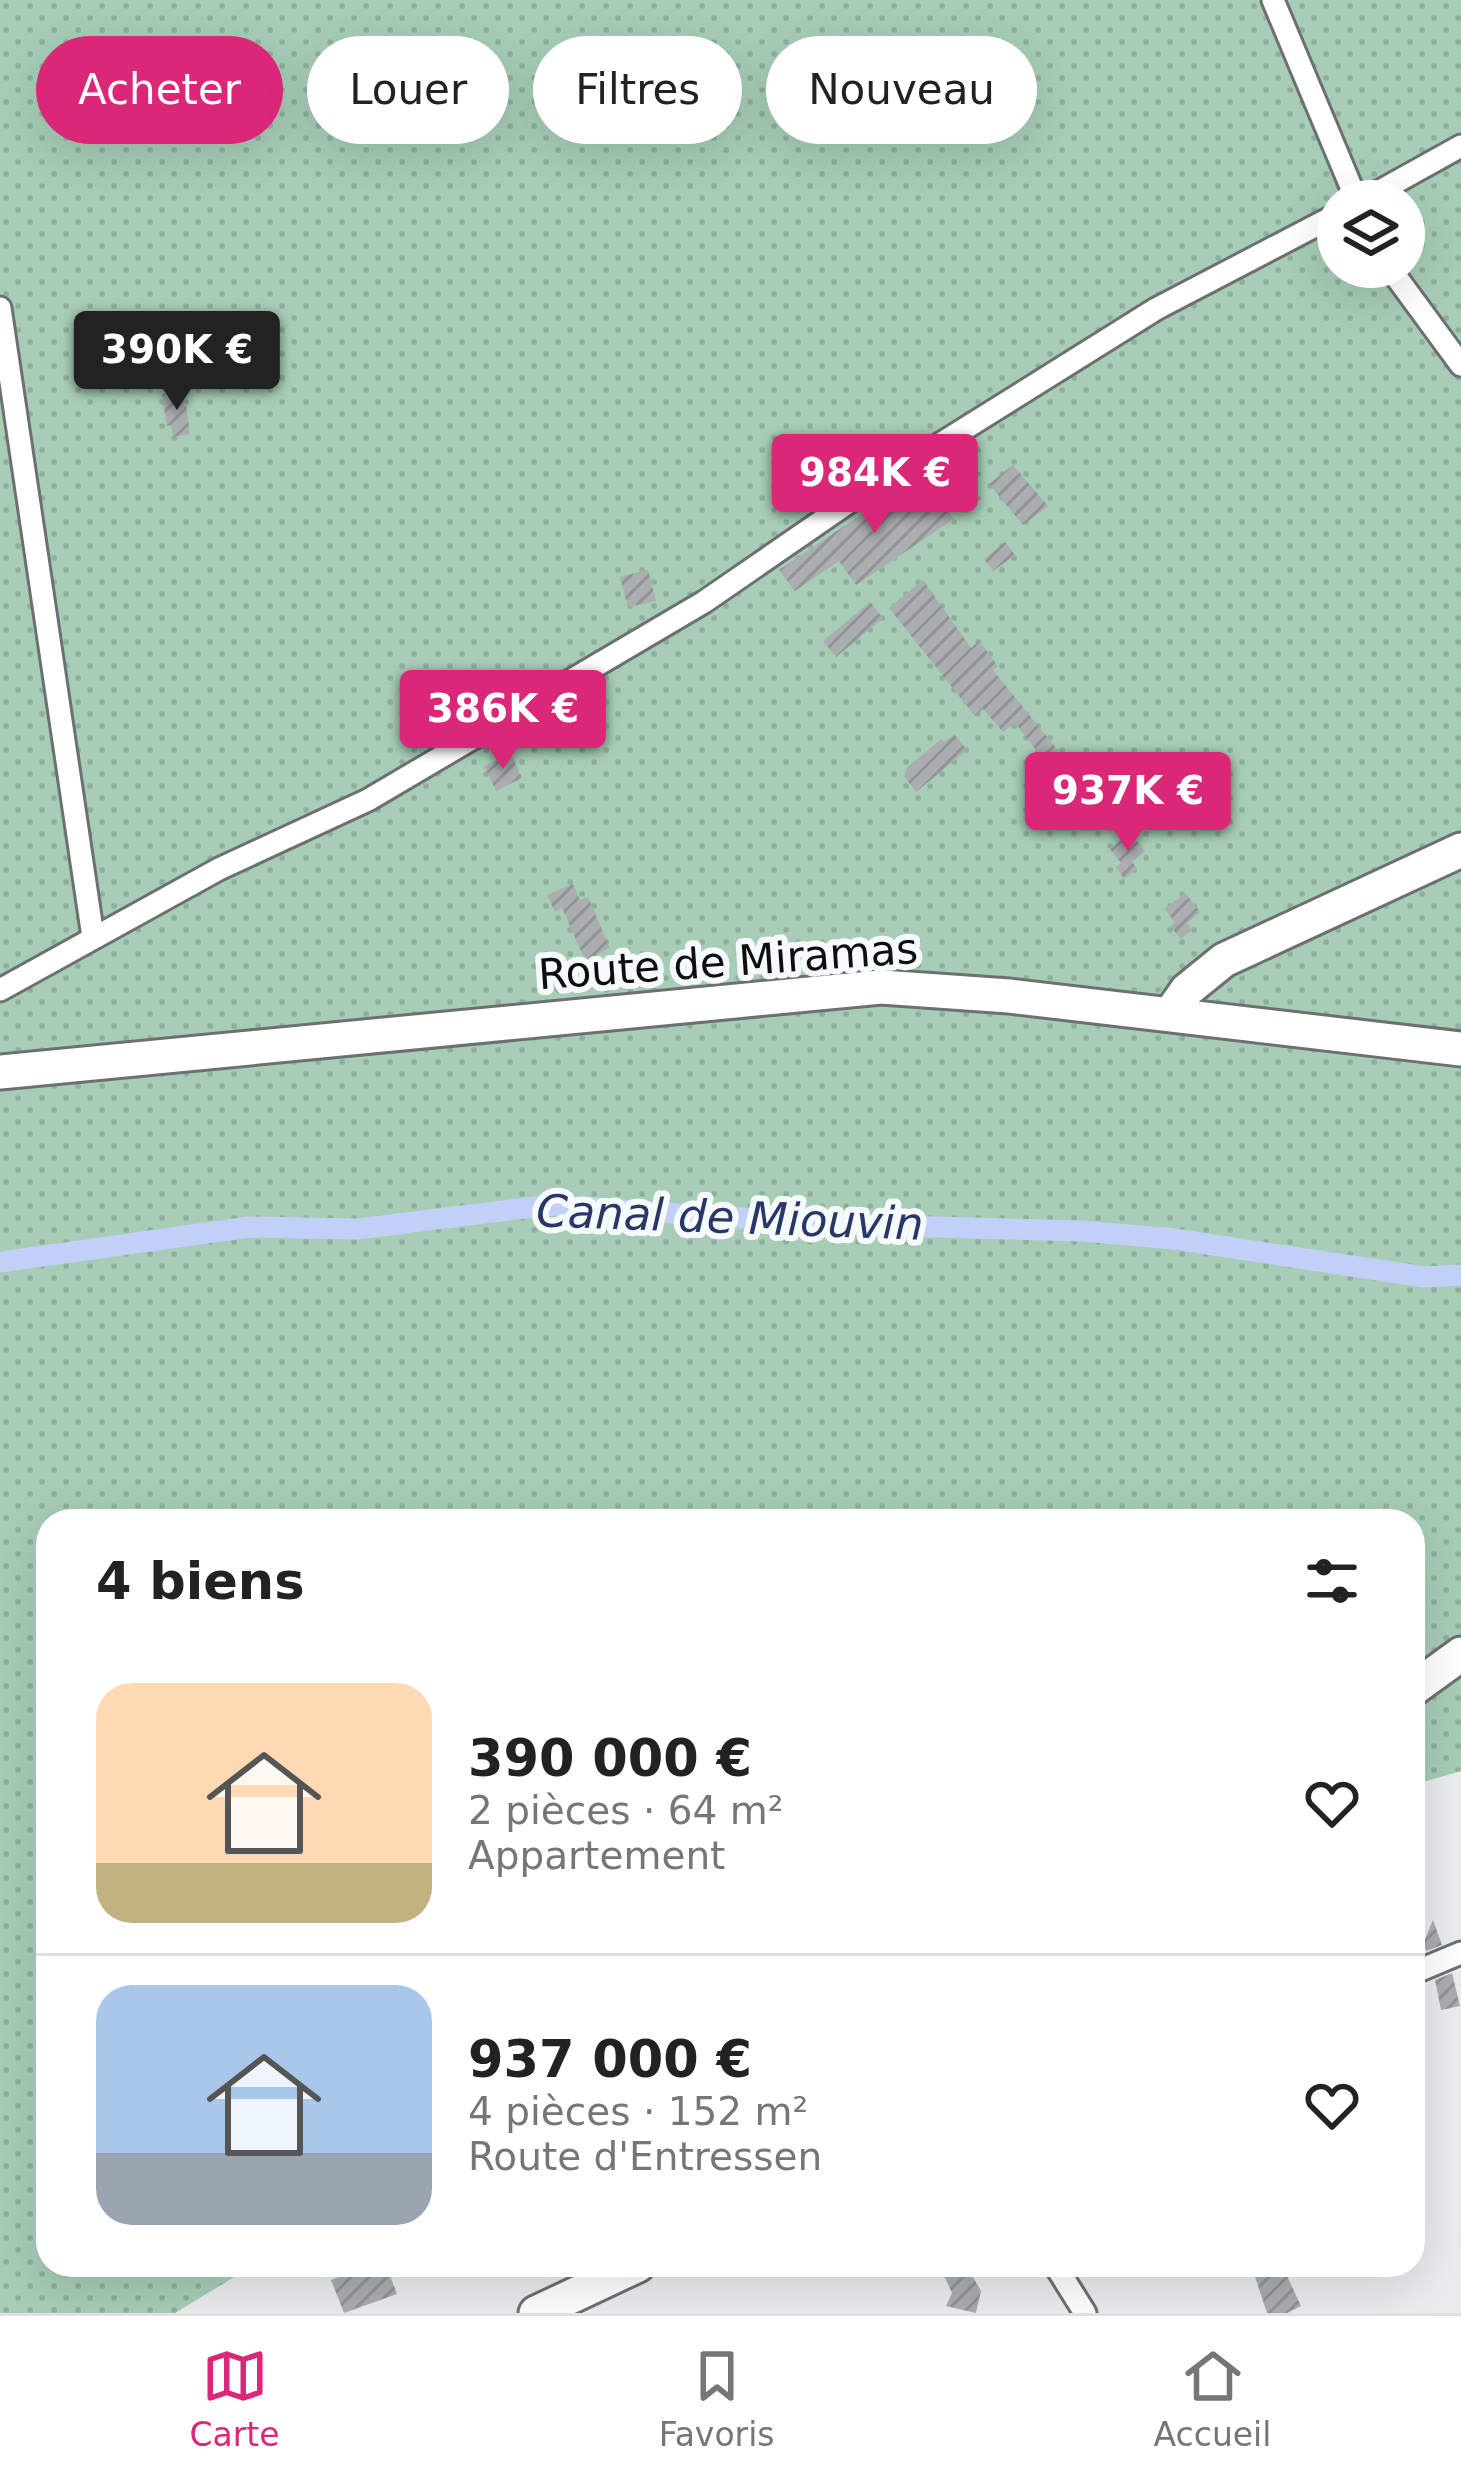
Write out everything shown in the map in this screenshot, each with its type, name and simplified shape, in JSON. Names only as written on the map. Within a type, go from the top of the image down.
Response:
[{"type":"main road","points":[[1170,1014],[1187,991],[1224,960],[1461,850]]},
{"type":"main road","name":"Route de Miramas","points":[[0,1072],[881,987],[975,992],[1461,1049]]},
{"type":"main road","points":[[1425,1680],[1461,1654]]},
{"type":"main road","points":[[536,2313],[612,2277]]},
{"type":"street","points":[[1273,0],[1350,180]]},
{"type":"street","points":[[1398,180],[1461,146]]},
{"type":"street","points":[[0,990],[219,869],[368,800],[704,602],[865,491],[1156,308],[1317,225]]},
{"type":"street","points":[[1404,288],[1461,365]]},
{"type":"street","points":[[0,308],[93,937]]},
{"type":"street","points":[[1425,1968],[1461,1953]]},
{"type":"street","points":[[1062,2277],[1085,2313]]},
{"type":"green space","points":[[0,0],[1461,0],[1461,1771],[1425,1782],[1425,1509],[36,1509],[36,2277],[234,2277],[175,2313],[0,2313]]},
{"type":"building","points":[[184,390],[190,434],[173,437],[162,394]]},
{"type":"building","points":[[1013,465],[1048,506],[1023,525],[989,484]]},
{"type":"building","points":[[923,473],[954,519],[856,585],[839,561],[795,591],[779,570]]},
{"type":"building","points":[[1005,542],[1015,555],[993,571],[984,559]]},
{"type":"building","points":[[648,570],[656,601],[628,607],[620,577]]},
{"type":"building","points":[[923,580],[971,648],[979,641],[998,666],[993,670],[1098,800],[1073,819],[1056,789],[1063,784],[1015,723],[1003,732],[983,709],[975,716],[889,608]]},
{"type":"building","points":[[870,602],[883,618],[836,657],[823,641]]},
{"type":"building","points":[[954,734],[967,750],[916,792],[904,776],[908,767]]},
{"type":"building","points":[[511,754],[522,778],[496,791],[484,766]]},
{"type":"building","points":[[1136,828],[1136,840],[1145,851],[1132,862],[1137,869],[1124,879],[1116,867],[1121,863],[1110,849]]},
{"type":"building","points":[[573,884],[580,900],[588,897],[610,948],[585,960],[562,908],[555,912],[547,895]]},
{"type":"building","points":[[1185,893],[1200,912],[1187,923],[1192,930],[1181,939],[1165,909]]},
{"type":"building","points":[[1433,1920],[1442,1945],[1426,1951]]},
{"type":"building","points":[[1452,1973],[1460,2006],[1441,2010],[1435,1980]]},
{"type":"building","points":[[391,2277],[397,2294],[344,2313],[331,2280]]},
{"type":"building","points":[[945,2277],[973,2277],[981,2291],[976,2313],[946,2306],[952,2293]]},
{"type":"building","points":[[1255,2277],[1288,2277],[1301,2306],[1287,2313],[1267,2313]]},
{"type":"waterway","name":"Canal de Miouvin","points":[[0,1262],[249,1227],[357,1229],[550,1205],[825,1224],[1082,1231],[1174,1239],[1424,1277],[1461,1275]]}]
